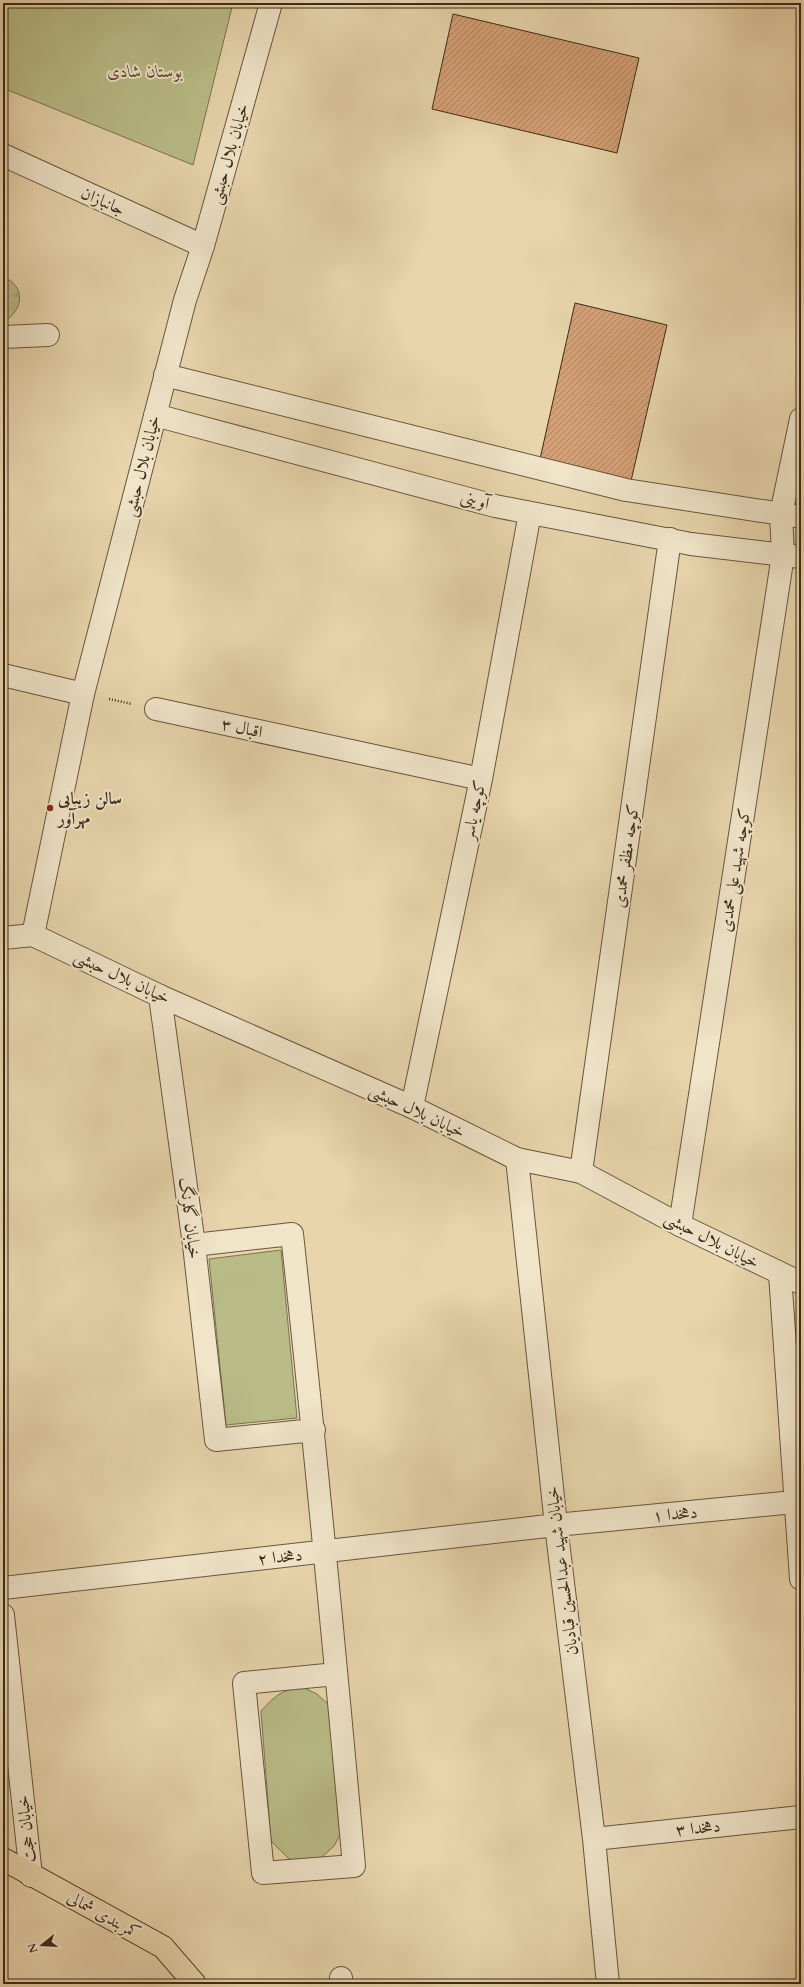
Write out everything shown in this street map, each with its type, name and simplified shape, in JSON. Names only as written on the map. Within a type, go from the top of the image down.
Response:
[{"type":"main road","name":"کمربندی شمالی","points":[[3,1859],[163,1947],[195,1984]]},
{"type":"street","name":"خیابان بلال حبشی","points":[[271,3],[203,246],[185,300],[83,694],[33,935],[160,996],[412,1107],[517,1158],[581,1172],[680,1225],[801,1283]]},
{"type":"street","name":"جانبازان","points":[[3,155],[203,246]]},
{"type":"street","points":[[3,337],[48,335]]},
{"type":"street","points":[[165,375],[626,490],[791,515]]},
{"type":"street","name":"آوینی","points":[[155,415],[495,506],[692,544],[792,556]]},
{"type":"street","name":"کوچه شهید علی محمدی","points":[[680,1225],[792,556],[791,515],[801,419]]},
{"type":"street","name":"کوچه یاسر","points":[[412,1107],[481,779],[530,513]]},
{"type":"street","name":"کوچه مظفر محمدی","points":[[581,1172],[670,539]]},
{"type":"street","points":[[3,675],[83,694]]},
{"type":"street","name":"اقبال ۳","points":[[156,709],[481,779]]},
{"type":"street","points":[[3,938],[33,935]]},
{"type":"street","name":"خیابان گلرنگ","points":[[160,996],[194,1245],[216,1440],[314,1430]]},
{"type":"street","name":"خیابان شهید عبدالحسین قبادیان","points":[[517,1158],[556,1525],[594,1839],[608,1984]]},
{"type":"street","points":[[194,1245],[292,1234],[314,1430],[354,1866],[263,1873],[244,1683],[336,1674]]},
{"type":"street","points":[[780,1274],[795,1426],[794,1502],[801,1579]]},
{"type":"street","name":"دهخدا ۱","points":[[556,1525],[794,1502]]},
{"type":"street","name":"دهخدا ۲","points":[[3,1588],[556,1525]]},
{"type":"street","name":"خیابان حجت","points":[[3,1615],[32,1876]]},
{"type":"street","name":"دهخدا ۳","points":[[594,1839],[801,1817]]},
{"type":"path","points":[[83,694],[156,709]]},
{"type":"green space","name":"بوستان شادی","points":[[46,3],[233,3],[193,165],[3,88],[3,6]]},
{"type":"green space","points":[[3,277],[11,281],[16,286],[20,299],[15,312],[10,318],[3,322]]},
{"type":"green space","points":[[281,1250],[297,1418],[226,1425],[209,1259]]},
{"type":"green space","points":[[302,1687],[317,1694],[329,1705],[340,1835],[334,1846],[319,1860],[305,1862],[289,1859],[271,1841],[261,1711],[279,1694]]},
{"type":"building","points":[[453,14],[639,58],[617,153],[432,109]]},
{"type":"building","points":[[575,303],[667,325],[631,481],[540,459]]},
{"type":"place","name":"سالن زیبایی مهرآور","points":[[50,808]]}]
